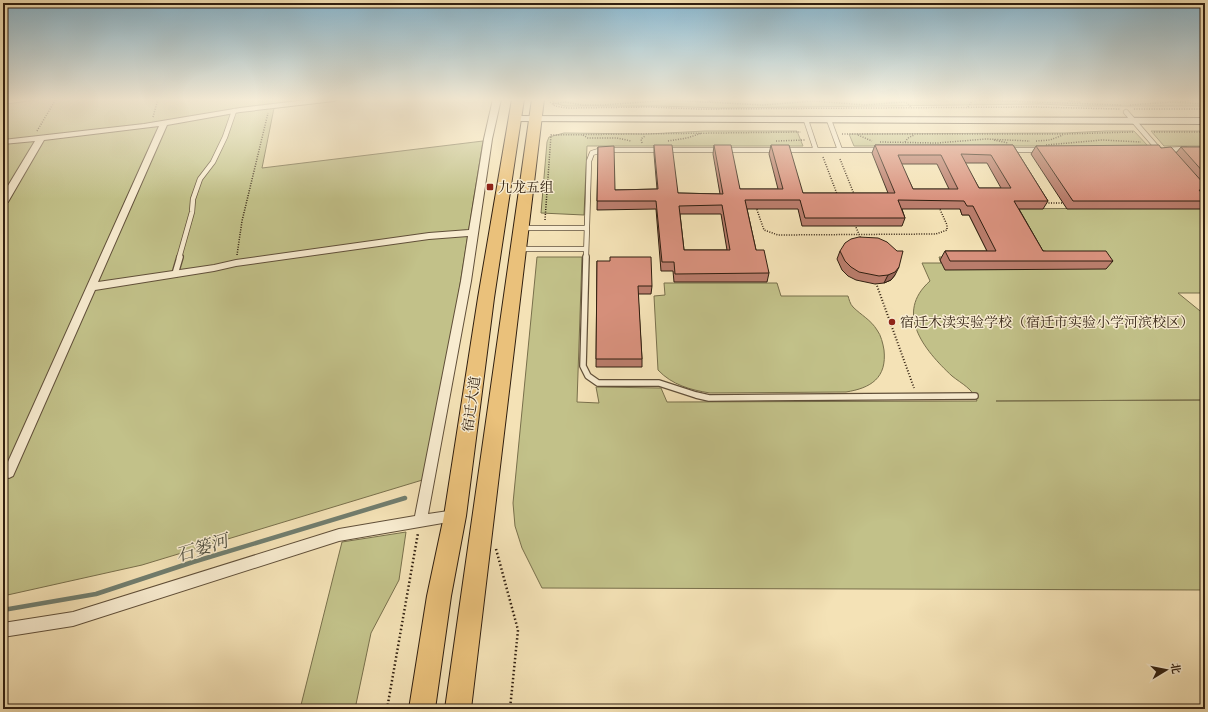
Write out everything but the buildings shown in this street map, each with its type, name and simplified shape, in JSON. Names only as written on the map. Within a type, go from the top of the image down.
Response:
[{"type":"main road","name":"宿迁大道","points":[[422,709],[439,596],[455,516],[486,298],[513,132]]},
{"type":"main road","name":"宿迁大道","points":[[458,709],[472,586],[492,458],[521,228],[538,132]]},
{"type":"street","points":[[3,142],[90,132]]},
{"type":"street","points":[[9,472],[70,338],[110,241],[159,132]]},
{"type":"street","points":[[420,522],[466,281],[472,232],[490,132]]},
{"type":"street","points":[[3,202],[42,138]]},
{"type":"street","points":[[91,287],[214,268],[236,262],[428,236],[472,232]]},
{"type":"street","points":[[3,630],[73,618],[339,535],[455,516]]},
{"type":"lane","points":[[175,274],[192,212],[193,199],[200,179],[213,162],[227,132]]},
{"type":"lane","points":[[811,132],[818,150]]},
{"type":"lane","points":[[833,132],[839,150]]},
{"type":"lane","points":[[1144,132],[1154,144],[1169,156]]},
{"type":"lane","points":[[1008,150],[1045,148]]},
{"type":"lane","points":[[1152,150],[1192,149]]},
{"type":"lane","points":[[888,150],[596,150],[592,153],[589,161],[583,366],[590,380],[598,383],[668,384],[691,395],[709,398],[975,396]]},
{"type":"lane","points":[[521,228],[587,228]]},
{"type":"lane","points":[[519,249],[586,249]]},
{"type":"path","points":[[32,139],[36,132]]},
{"type":"path","points":[[236,262],[242,221],[264,132]]},
{"type":"path","points":[[668,141],[687,138],[703,133]]},
{"type":"path","points":[[878,142],[937,143],[986,139],[1042,141],[1059,138],[1064,134]]},
{"type":"path","points":[[583,135],[592,138],[613,138],[647,142]]},
{"type":"path","points":[[857,150],[863,142],[874,141],[862,138],[858,135]]},
{"type":"path","points":[[905,143],[908,138],[915,135]]},
{"type":"path","points":[[986,139],[1017,144]]},
{"type":"path","points":[[1045,148],[1116,140],[1154,144]]},
{"type":"path","points":[[818,150],[837,195]]},
{"type":"path","points":[[839,150],[855,196]]},
{"type":"path","points":[[755,203],[761,225],[764,230],[769,233],[778,234],[928,234],[943,232],[947,230],[947,225],[937,203]]},
{"type":"path","points":[[1042,203],[1065,203]]},
{"type":"path","points":[[854,222],[862,242]]},
{"type":"path","points":[[875,279],[917,396]]},
{"type":"path","points":[[387,709],[420,522]]},
{"type":"path","points":[[495,545],[518,630],[510,709]]},
{"type":"shaded area","points":[[3,132],[269,132],[262,168],[483,141],[429,478],[142,565],[3,596]]},
{"type":"shaded area","points":[[682,132],[797,132],[803,146],[587,146],[584,215],[541,213],[547,142],[549,137],[564,133],[648,134]]},
{"type":"shaded area","points":[[1135,132],[1148,146],[854,146],[849,134]]},
{"type":"shaded area","points":[[1152,132],[1205,132],[1205,146],[1164,146]]},
{"type":"shaded area","points":[[1205,208],[1205,293],[1178,293],[1205,315],[1205,590],[542,588],[522,548],[515,526],[513,503],[537,257],[582,257],[577,402],[599,403],[596,387],[661,388],[667,402],[977,401],[973,393],[952,376],[932,355],[923,343],[917,331],[914,318],[914,306],[919,293],[930,281],[922,263],[941,263],[939,257],[990,257],[969,215],[962,215],[960,209]]},
{"type":"shaded area","points":[[664,283],[777,283],[781,296],[848,296],[852,306],[875,326],[880,334],[884,350],[883,368],[876,380],[870,384],[863,388],[846,392],[710,393],[682,386],[669,380],[658,370],[654,296],[665,295]]},
{"type":"shaded area","points":[[406,532],[399,580],[371,633],[355,709],[300,709],[342,542]]},
{"type":"waterway","name":"石篓河","points":[[3,610],[96,594],[193,562],[405,498]]},
{"type":"place","name":"九龙五组","points":[[490,187]]},
{"type":"place","name":"宿迁木渎实验学校（宿迁市实验小学河滨校区）","points":[[892,322]]}]
